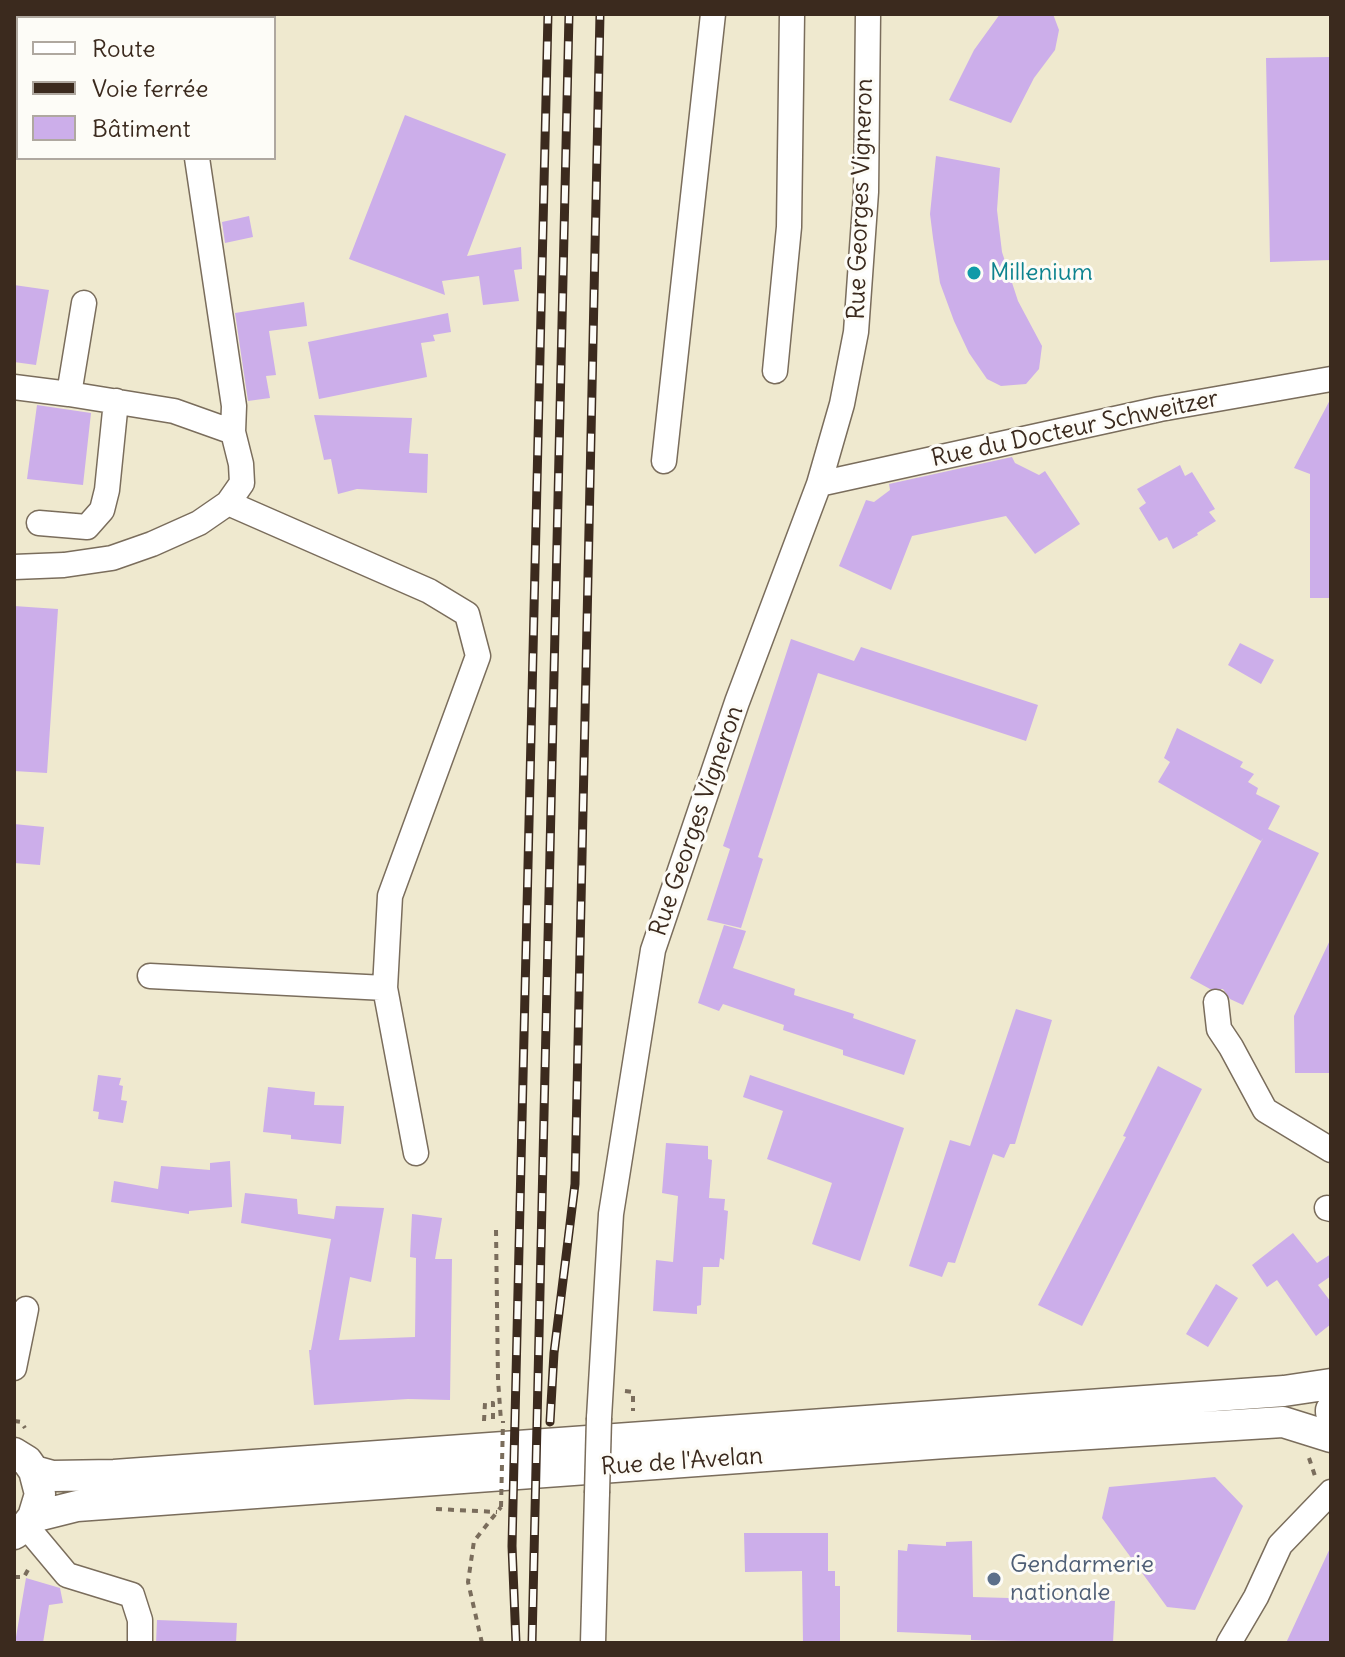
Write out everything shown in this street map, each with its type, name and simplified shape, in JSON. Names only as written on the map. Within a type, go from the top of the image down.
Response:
[{"type":"main road","name":"Rue de l'Avelan","points":[[24,1462],[52,1476],[114,1475],[1284,1391],[1331,1384]]},
{"type":"main road","name":"Rue de l'Avelan","points":[[22,1532],[77,1506],[945,1443],[1283,1422],[1331,1437]]},
{"type":"main road","points":[[22,1532],[40,1494],[24,1462]]},
{"type":"street","points":[[664,461],[713,14]]},
{"type":"street","points":[[775,371],[789,227],[792,14]]},
{"type":"street","name":"Rue Georges Vigneron","points":[[593,1643],[599,1418],[611,1214],[653,950],[737,702],[819,484],[842,404],[856,332],[866,192],[868,14]]},
{"type":"street","points":[[14,567],[64,565],[112,558],[152,544],[199,523],[228,503],[242,483],[233,432],[234,406],[197,160]]},
{"type":"street","points":[[69,394],[84,303]]},
{"type":"street","name":"Rue du Docteur Schweitzer","points":[[819,484],[1160,409],[1331,379]]},
{"type":"street","points":[[14,387],[174,411],[233,432]]},
{"type":"street","points":[[39,523],[87,527],[102,510],[107,490],[116,401]]},
{"type":"street","points":[[228,503],[429,591],[467,614],[478,656],[390,896],[385,988],[416,1153]]},
{"type":"street","points":[[150,976],[385,988]]},
{"type":"street","points":[[1216,1002],[1219,1029],[1265,1110],[1331,1150]]},
{"type":"street","points":[[14,1368],[26,1309]]},
{"type":"street","points":[[1229,1643],[1256,1597],[1280,1545],[1322,1501]]},
{"type":"street","points":[[22,1532],[67,1575],[132,1595],[140,1620],[140,1643]]},
{"type":"path","points":[[482,1643],[468,1582],[474,1541],[501,1507],[503,1421],[498,1380],[496,1230]]},
{"type":"path","points":[[625,1391],[633,1392],[633,1410]]},
{"type":"path","points":[[484,1420],[485,1403],[493,1403],[493,1420]]},
{"type":"path","points":[[14,1421],[21,1422]]},
{"type":"path","points":[[1299,1449],[1309,1459],[1322,1501]]},
{"type":"path","points":[[14,1577],[24,1577]]},
{"type":"building","points":[[1000,14],[1053,14],[1059,30],[1055,50],[1034,78],[1011,123],[949,100],[974,50]]},
{"type":"building","points":[[1331,57],[1331,260],[1270,262],[1266,58]]},
{"type":"building","points":[[405,115],[506,154],[467,256],[521,247],[522,269],[514,270],[519,301],[483,305],[479,276],[442,281],[445,295],[349,259]]},
{"type":"building","name":"Millenium","points":[[936,156],[1000,168],[997,210],[1002,252],[1018,301],[1042,346],[1039,369],[1026,384],[1001,386],[987,379],[969,353],[954,321],[940,283],[930,214]]},
{"type":"building","points":[[249,216],[253,237],[225,243],[222,222]]},
{"type":"building","points":[[14,285],[49,290],[36,365],[14,362]]},
{"type":"building","points":[[304,302],[307,326],[269,331],[276,375],[266,376],[270,398],[248,401],[235,313]]},
{"type":"building","points":[[448,313],[451,332],[433,335],[435,341],[421,343],[427,377],[319,399],[308,342]]},
{"type":"building","points":[[1331,398],[1331,598],[1310,598],[1310,474],[1294,468]]},
{"type":"building","points":[[37,405],[91,413],[83,485],[27,479]]},
{"type":"building","points":[[314,415],[412,418],[409,453],[428,454],[427,493],[357,489],[338,494],[331,459],[324,460]]},
{"type":"building","points":[[1012,457],[1015,463],[1039,475],[1045,471],[1080,524],[1035,554],[1006,516],[912,536],[891,590],[839,566],[866,500],[874,502],[890,490],[889,484]]},
{"type":"building","points":[[1180,465],[1185,476],[1192,472],[1215,509],[1209,512],[1216,521],[1173,549],[1167,537],[1159,541],[1139,508],[1146,503],[1137,489]]},
{"type":"building","points":[[14,606],[58,609],[47,773],[14,771]]},
{"type":"building","points":[[791,639],[854,661],[861,647],[1038,705],[1026,741],[818,673],[758,857],[763,859],[741,928],[707,920],[730,849],[723,846]]},
{"type":"building","points":[[1240,643],[1274,660],[1261,684],[1228,665]]},
{"type":"building","points":[[1177,728],[1243,762],[1240,767],[1254,774],[1248,782],[1258,788],[1256,794],[1280,806],[1268,829],[1319,853],[1243,1005],[1230,999],[1223,989],[1210,989],[1190,978],[1263,838],[1261,841],[1158,782],[1170,762],[1164,758]]},
{"type":"building","points":[[14,824],[44,827],[40,865],[14,863]]},
{"type":"building","points":[[724,925],[746,931],[733,968],[795,989],[794,995],[854,1014],[853,1018],[916,1040],[904,1075],[843,1055],[843,1050],[783,1030],[784,1025],[723,1004],[719,1011],[698,1003]]},
{"type":"building","points":[[1331,938],[1331,1073],[1295,1073],[1294,1016]]},
{"type":"building","points":[[1016,1009],[1052,1020],[1015,1144],[1010,1144],[1004,1158],[993,1154],[955,1263],[948,1262],[942,1277],[909,1266],[950,1140],[970,1146]]},
{"type":"building","points":[[1158,1066],[1202,1089],[1082,1326],[1038,1305],[1126,1137],[1123,1136]]},
{"type":"building","points":[[98,1075],[121,1078],[121,1100],[127,1101],[123,1123],[98,1119],[99,1112],[93,1111]]},
{"type":"building","points":[[750,1075],[904,1128],[860,1261],[812,1244],[832,1183],[767,1159],[783,1111],[743,1097]]},
{"type":"building","points":[[268,1087],[315,1092],[314,1105],[344,1106],[341,1144],[291,1139],[291,1135],[263,1132]]},
{"type":"building","points":[[666,1143],[708,1146],[708,1159],[712,1160],[709,1198],[725,1199],[724,1210],[728,1211],[724,1260],[720,1258],[719,1267],[703,1267],[701,1305],[697,1306],[697,1314],[653,1311],[656,1260],[673,1262],[678,1196],[662,1193]]},
{"type":"building","points":[[230,1161],[232,1207],[189,1211],[189,1214],[111,1202],[114,1181],[158,1189],[161,1166],[210,1170],[210,1163]]},
{"type":"building","points":[[245,1193],[297,1199],[298,1214],[334,1219],[336,1206],[384,1208],[371,1282],[350,1277],[339,1340],[415,1337],[416,1258],[410,1257],[412,1214],[442,1218],[435,1259],[452,1259],[450,1400],[408,1399],[314,1405],[309,1350],[331,1239],[241,1223]]},
{"type":"building","points":[[1293,1233],[1317,1263],[1331,1254],[1331,1276],[1318,1285],[1331,1302],[1331,1324],[1316,1336],[1277,1280],[1267,1287],[1252,1265]]},
{"type":"building","points":[[1216,1284],[1238,1298],[1208,1347],[1186,1334]]},
{"type":"building","points":[[1215,1477],[1243,1506],[1195,1610],[1167,1607],[1102,1518],[1109,1487]]},
{"type":"building","points":[[744,1533],[828,1533],[828,1571],[835,1571],[835,1586],[840,1586],[840,1643],[803,1643],[802,1571],[745,1572]]},
{"type":"building","points":[[972,1541],[973,1597],[1115,1601],[1113,1643],[971,1640],[971,1635],[897,1632],[898,1550],[907,1551],[908,1544],[946,1546],[946,1542]]},
{"type":"building","points":[[1331,1546],[1331,1643],[1286,1643]]},
{"type":"building","points":[[26,1578],[60,1588],[63,1603],[49,1605],[43,1643],[15,1643]]},
{"type":"building","points":[[157,1620],[237,1623],[236,1643],[156,1643]]},
{"type":"railway","points":[[516,1643],[512,1546],[548,14]]},
{"type":"railway","points":[[532,1643],[569,14]]},
{"type":"railway","points":[[550,1422],[554,1353],[575,1184],[600,14]]},
{"type":"place","name":"Millenium","points":[[974,273]]},
{"type":"place","name":"Gendarmerie nationale","points":[[994,1579]]}]
